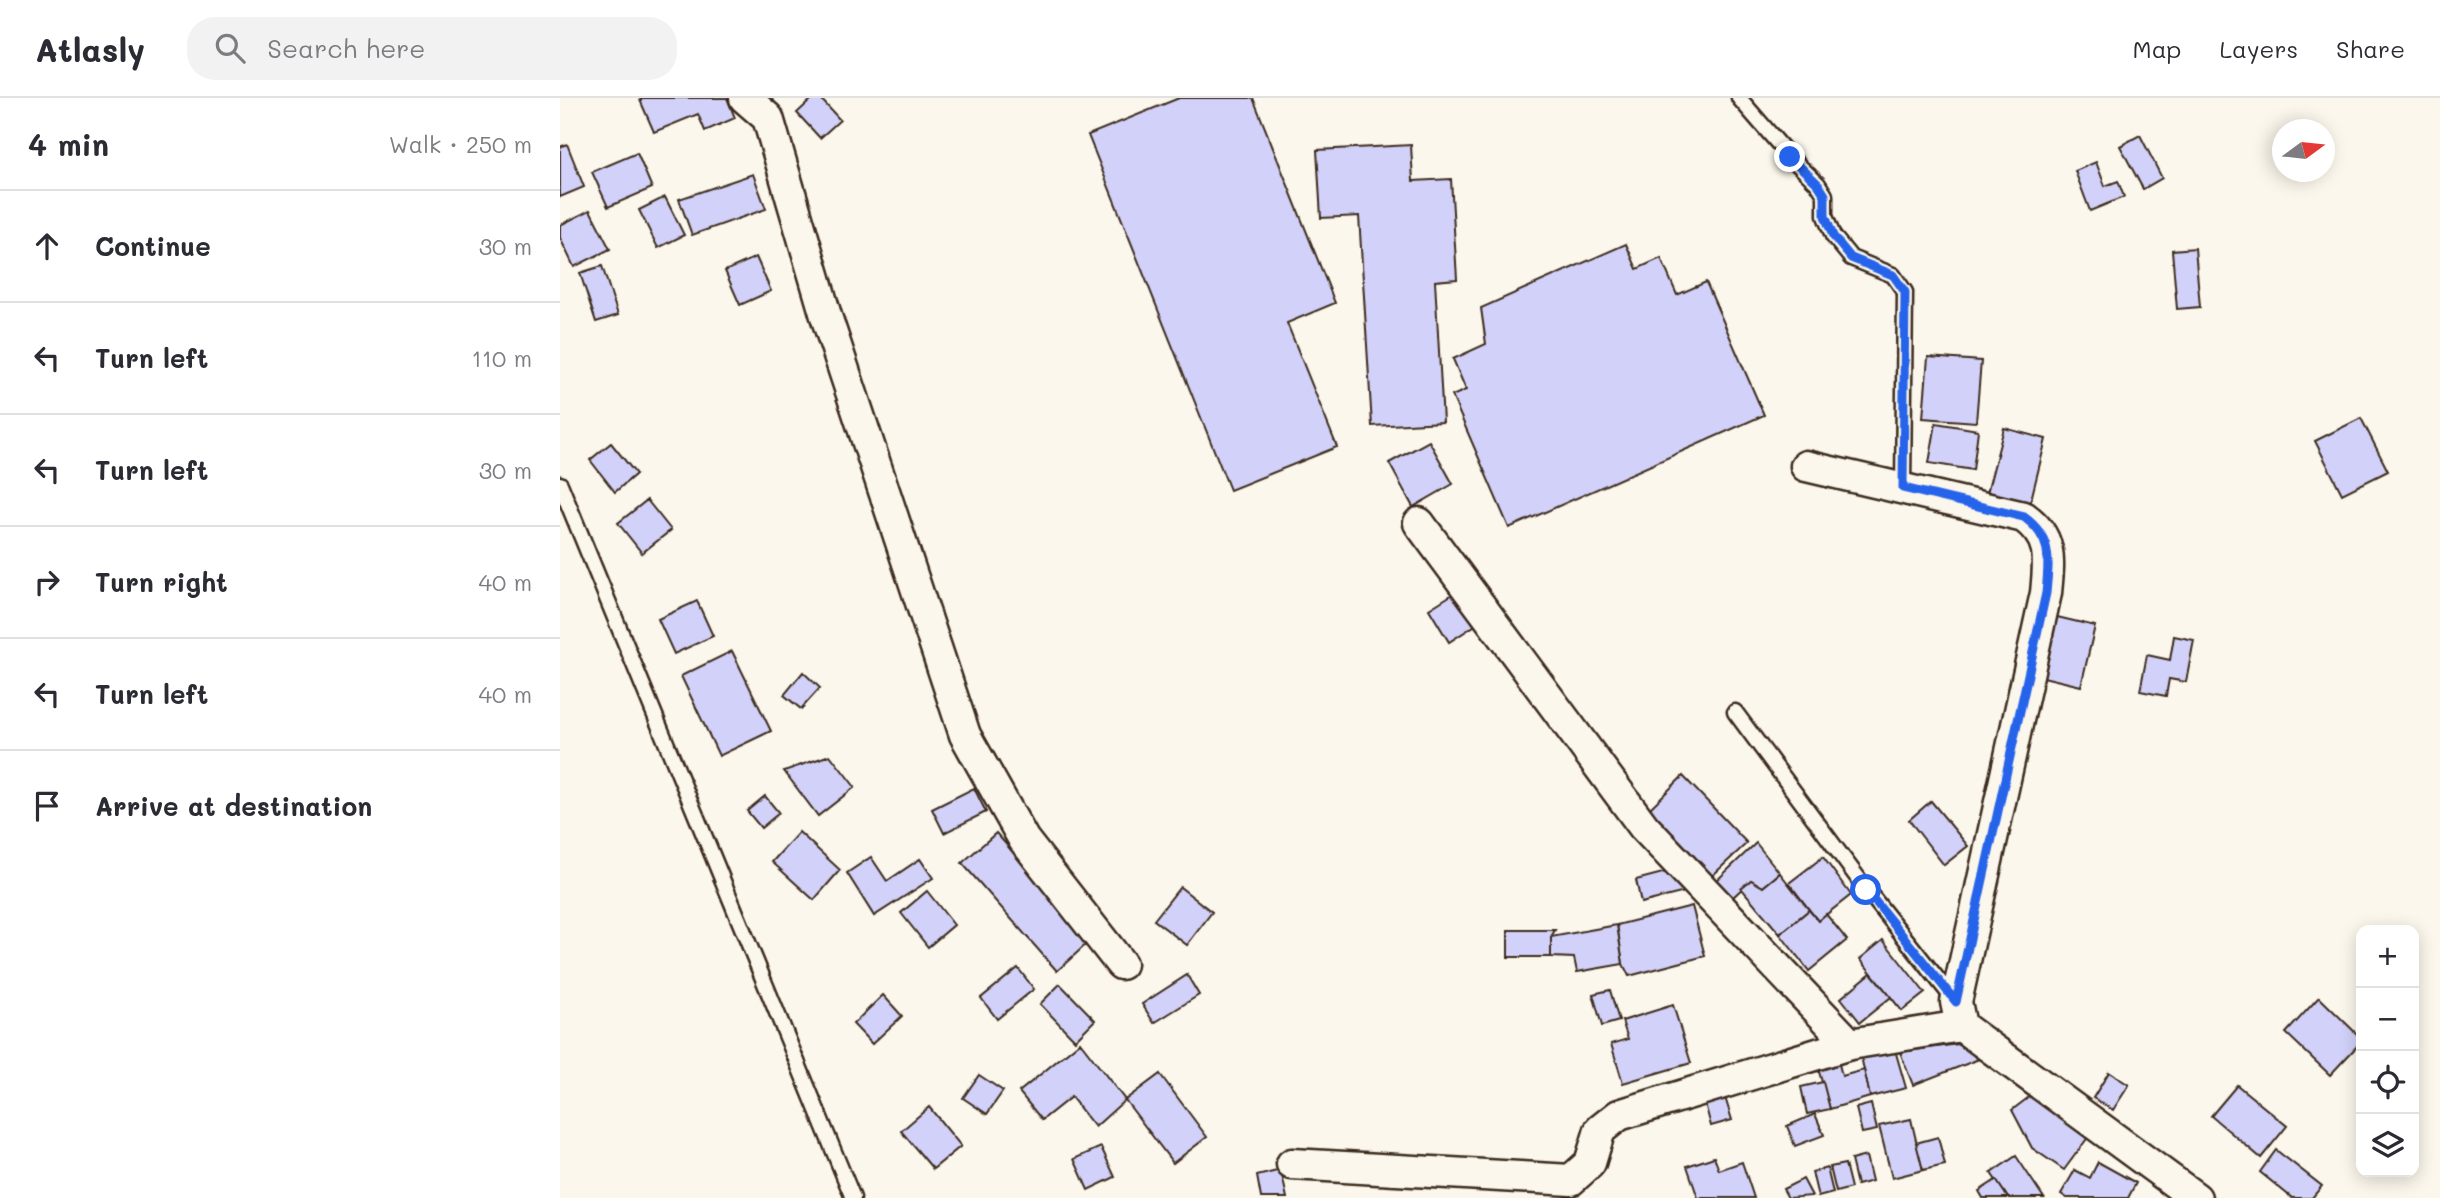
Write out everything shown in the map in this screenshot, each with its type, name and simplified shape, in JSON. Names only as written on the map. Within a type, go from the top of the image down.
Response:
[{"type":"street","points":[[745,98],[768,118],[826,316],[965,735],[1024,840],[1121,964]]},
{"type":"street","points":[[1806,466],[2024,517],[2039,528],[2049,562],[2046,593],[1958,1014]]},
{"type":"street","points":[[1419,523],[1644,827],[1850,1044]]},
{"type":"street","points":[[1292,1164],[1571,1180],[1590,1163],[1600,1130],[1619,1115],[1958,1014]]},
{"type":"street","points":[[1958,1014],[2196,1198]]},
{"type":"lane","points":[[1739,98],[1790,157],[1818,184],[1825,195],[1825,216],[1833,236],[1851,258],[1893,275],[1905,292],[1903,488]]},
{"type":"lane","points":[[560,484],[853,1198]]},
{"type":"lane","points":[[1735,712],[1958,1014]]},
{"type":"building","points":[[727,98],[735,118],[705,131],[698,114],[654,132],[640,100]]},
{"type":"building","points":[[813,98],[820,98],[840,120],[820,138],[797,113]]},
{"type":"building","points":[[1179,98],[1253,98],[1335,303],[1287,323],[1337,447],[1230,490],[1088,135]]},
{"type":"building","points":[[2140,135],[2162,178],[2143,189],[2120,146]]},
{"type":"building","points":[[567,144],[584,187],[560,197],[560,147]]},
{"type":"building","points":[[1411,145],[1413,181],[1451,179],[1457,279],[1435,281],[1443,422],[1372,426],[1359,216],[1321,218],[1317,150]]},
{"type":"building","points":[[637,153],[652,188],[608,207],[592,172]]},
{"type":"building","points":[[2096,162],[2105,186],[2118,181],[2124,197],[2090,211],[2075,171]]},
{"type":"building","points":[[753,174],[766,209],[692,235],[679,199]]},
{"type":"building","points":[[665,197],[684,235],[658,248],[639,210]]},
{"type":"building","points":[[590,210],[610,249],[574,267],[560,238],[560,225]]},
{"type":"building","points":[[1626,244],[1637,269],[1661,258],[1677,295],[1706,282],[1764,415],[1509,528],[1452,396],[1466,390],[1453,359],[1486,344],[1481,308]]},
{"type":"building","points":[[2195,248],[2200,307],[2177,309],[2172,250]]},
{"type":"building","points":[[756,257],[771,291],[740,305],[725,271]]},
{"type":"building","points":[[602,266],[618,315],[596,322],[580,273]]},
{"type":"building","points":[[1928,357],[1981,361],[1976,422],[1923,418]]},
{"type":"building","points":[[2361,418],[2388,471],[2342,494],[2315,441]]},
{"type":"building","points":[[1936,423],[1978,430],[1973,470],[1929,463]]},
{"type":"building","points":[[2004,428],[2046,439],[2030,504],[1987,493]]},
{"type":"building","points":[[1429,441],[1453,484],[1413,507],[1389,463]]},
{"type":"building","points":[[611,443],[636,474],[615,492],[590,460]]},
{"type":"building","points":[[647,500],[671,530],[642,553],[618,523]]},
{"type":"building","points":[[1456,592],[1477,624],[1449,642],[1429,609]]},
{"type":"building","points":[[697,601],[713,636],[674,654],[658,619]]},
{"type":"building","points":[[2053,616],[2095,626],[2081,686],[2039,676]]},
{"type":"building","points":[[2174,636],[2194,640],[2186,682],[2169,679],[2166,696],[2140,691],[2147,655],[2170,660]]},
{"type":"building","points":[[732,651],[771,731],[719,756],[681,676]]},
{"type":"building","points":[[803,672],[820,688],[801,709],[784,695]]},
{"type":"building","points":[[830,755],[855,787],[818,816],[784,771]]},
{"type":"building","points":[[1683,776],[1747,843],[1712,876],[1649,809]]},
{"type":"building","points":[[974,788],[986,812],[944,833],[932,809]]},
{"type":"building","points":[[765,796],[779,813],[761,828],[747,811]]},
{"type":"building","points":[[1931,801],[1968,846],[1944,865],[1909,820]]},
{"type":"building","points":[[799,832],[840,870],[814,900],[772,862]]},
{"type":"building","points":[[996,833],[1091,940],[1057,971],[962,863]]},
{"type":"building","points":[[1756,843],[1780,873],[1763,887],[1751,880],[1729,901],[1713,884]]},
{"type":"building","points":[[871,857],[887,881],[920,859],[933,878],[874,916],[847,873]]},
{"type":"building","points":[[1823,857],[1851,895],[1818,921],[1789,883]]},
{"type":"building","points":[[1674,870],[1693,890],[1641,903],[1636,880]]},
{"type":"building","points":[[1780,873],[1809,910],[1780,934],[1741,888],[1751,880],[1763,887]]},
{"type":"building","points":[[1180,887],[1212,912],[1187,945],[1154,920]]},
{"type":"building","points":[[927,891],[954,925],[928,947],[901,913]]},
{"type":"building","points":[[1692,906],[1705,956],[1629,976],[1623,964],[1617,925]]},
{"type":"building","points":[[1809,910],[1818,921],[1826,914],[1847,940],[1809,971],[1780,934]]},
{"type":"building","points":[[1617,925],[1623,964],[1577,972],[1574,958],[1551,957],[1551,937]]},
{"type":"building","points":[[1508,930],[1555,930],[1551,937],[1551,957],[1508,957]]},
{"type":"building","points":[[1883,940],[1925,993],[1902,1011],[1860,959]]},
{"type":"building","points":[[1018,968],[1034,989],[997,1019],[981,998]]},
{"type":"building","points":[[1871,973],[1891,997],[1860,1022],[1841,998]]},
{"type":"building","points":[[1187,975],[1199,995],[1154,1023],[1142,1004]]},
{"type":"building","points":[[1060,984],[1095,1020],[1075,1040],[1040,1004]]},
{"type":"building","points":[[1610,990],[1619,1021],[1602,1026],[1593,994]]},
{"type":"building","points":[[883,995],[902,1016],[872,1044],[853,1024]]},
{"type":"building","points":[[2319,997],[2356,1033],[2356,1047],[2330,1075],[2286,1033]]},
{"type":"building","points":[[1673,1005],[1691,1063],[1623,1083],[1611,1044],[1628,1039],[1622,1021]]},
{"type":"building","points":[[1080,1042],[1125,1100],[1095,1127],[1071,1097],[1042,1120],[1019,1092]]},
{"type":"building","points":[[1893,1043],[1906,1088],[1870,1097],[1860,1052]]},
{"type":"building","points":[[1966,1043],[1979,1059],[1913,1085],[1900,1052]]},
{"type":"building","points":[[1838,1060],[1842,1076],[1864,1070],[1870,1097],[1830,1109],[1817,1065]]},
{"type":"building","points":[[2109,1072],[2129,1085],[2113,1110],[2093,1098]]},
{"type":"building","points":[[1160,1074],[1207,1137],[1173,1163],[1125,1100]]},
{"type":"building","points":[[979,1075],[1003,1091],[987,1114],[963,1098]]},
{"type":"building","points":[[1823,1082],[1830,1109],[1807,1114],[1801,1087]]},
{"type":"building","points":[[2237,1085],[2287,1126],[2261,1158],[2211,1116]]},
{"type":"building","points":[[2037,1091],[2089,1136],[2064,1170],[2032,1148],[2012,1110]]},
{"type":"building","points":[[1724,1094],[1732,1120],[1711,1126],[1704,1100]]},
{"type":"building","points":[[1871,1104],[1877,1130],[1862,1133],[1856,1108]]},
{"type":"building","points":[[929,1107],[961,1146],[933,1169],[901,1131]]},
{"type":"building","points":[[1815,1114],[1824,1135],[1795,1146],[1787,1126]]},
{"type":"building","points":[[1911,1119],[1923,1170],[1892,1178],[1879,1126]]},
{"type":"building","points":[[1938,1137],[1945,1165],[1923,1170],[1916,1143]]},
{"type":"building","points":[[1101,1147],[1115,1177],[1088,1190],[1074,1159]]},
{"type":"building","points":[[2276,1150],[2322,1186],[2312,1198],[2292,1198],[2260,1172]]},
{"type":"building","points":[[1866,1156],[1872,1181],[1857,1185],[1851,1160]]},
{"type":"building","points":[[2016,1156],[2044,1198],[2008,1198],[1991,1173]]},
{"type":"building","points":[[1714,1157],[1719,1170],[1742,1162],[1754,1198],[1698,1198],[1687,1166]]},
{"type":"building","points":[[2098,1162],[2136,1183],[2128,1198],[2067,1198],[2061,1194],[2075,1170],[2090,1178]]},
{"type":"building","points":[[1845,1164],[1851,1188],[1836,1192],[1830,1167]]},
{"type":"building","points":[[1827,1168],[1833,1193],[1818,1197],[1812,1172]]},
{"type":"building","points":[[1281,1170],[1287,1198],[1261,1198],[1257,1176]]},
{"type":"building","points":[[1803,1179],[1812,1196],[1788,1198],[1783,1189]]},
{"type":"building","points":[[1996,1180],[2008,1198],[1983,1198],[1979,1191]]},
{"type":"route","points":[[1790,157],[1818,184],[1825,195],[1825,216],[1833,236],[1851,258],[1893,275],[1905,292],[1903,488],[2024,517],[2039,528],[2049,562],[2046,593],[1956,1002],[1866,890]]}]
